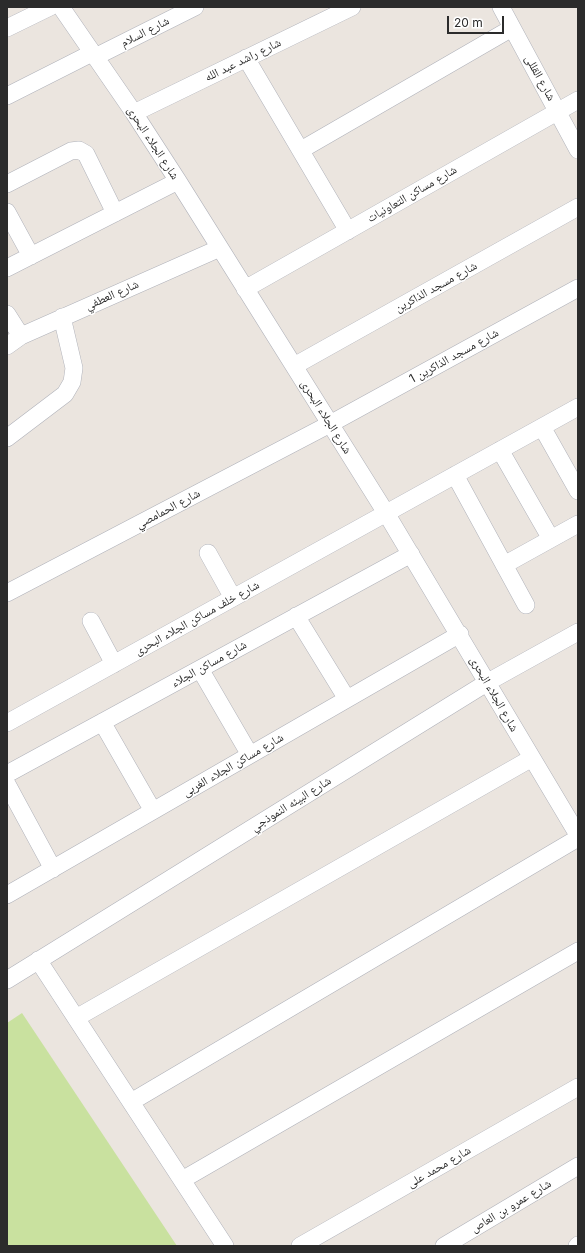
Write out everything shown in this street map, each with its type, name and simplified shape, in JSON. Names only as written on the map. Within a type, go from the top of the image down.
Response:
[{"type":"street","points":[[7,28],[50,7]]},
{"type":"street","name":"شارع الجلاء البحرى","points":[[61,7],[134,113],[246,288],[460,634],[578,837]]},
{"type":"street","name":"شارع السلام","points":[[7,96],[196,7]]},
{"type":"street","name":"شارع راشد عبد الله","points":[[134,113],[352,7]]},
{"type":"street","name":"شارع القللى","points":[[501,7],[578,150]]},
{"type":"street","points":[[301,150],[512,28]]},
{"type":"street","points":[[246,58],[348,230]]},
{"type":"street","name":"شارع مساكن التعاونيات","points":[[246,288],[578,100]]},
{"type":"street","points":[[7,184],[71,151],[79,150],[86,154],[115,213]]},
{"type":"street","points":[[7,268],[178,181]]},
{"type":"street","name":"شارع مسجد الذاكرين","points":[[294,366],[578,207]]},
{"type":"street","points":[[7,212],[31,256]]},
{"type":"street","name":"شارع العطفي","points":[[7,346],[21,336],[62,317],[220,248]]},
{"type":"street","name":"شارع مسجد الذاكرين 1","points":[[330,424],[578,288]]},
{"type":"street","points":[[7,314],[21,336]]},
{"type":"street","points":[[7,438],[65,394],[72,382],[74,368],[62,317]]},
{"type":"street","name":"شارع خلف مساكن الجلاء البحرى","points":[[7,723],[578,407]]},
{"type":"street","name":"شارع الحمامصي","points":[[7,593],[330,424]]},
{"type":"street","points":[[542,427],[578,492]]},
{"type":"street","points":[[500,450],[551,539]]},
{"type":"street","points":[[455,475],[526,605]]},
{"type":"street","points":[[504,565],[578,524]]},
{"type":"street","points":[[208,553],[233,598]]},
{"type":"street","name":"شارع مساكن الجلاء","points":[[7,774],[411,554]]},
{"type":"street","points":[[296,616],[347,699]]},
{"type":"street","points":[[91,621],[114,664]]},
{"type":"street","name":"شارع البيئه النموذجي","points":[[7,980],[488,682],[578,632]]},
{"type":"street","name":"شارع مساكن الجلاء الغربى","points":[[7,895],[460,634]]},
{"type":"street","points":[[200,669],[250,755]]},
{"type":"street","points":[[102,722],[153,811]]},
{"type":"street","points":[[76,1018],[532,758]]},
{"type":"street","points":[[7,784],[53,868]]},
{"type":"street","points":[[131,1102],[578,837]]},
{"type":"street","points":[[182,1180],[578,950]]},
{"type":"street","points":[[38,960],[225,1246]]},
{"type":"street","name":"شارع محمد على","points":[[300,1246],[578,1087]]},
{"type":"street","name":"شارع عمرو بن العاص","points":[[444,1246],[578,1166]]},
{"type":"green space","points":[[22,1013],[177,1246],[7,1246],[7,1023]]}]
